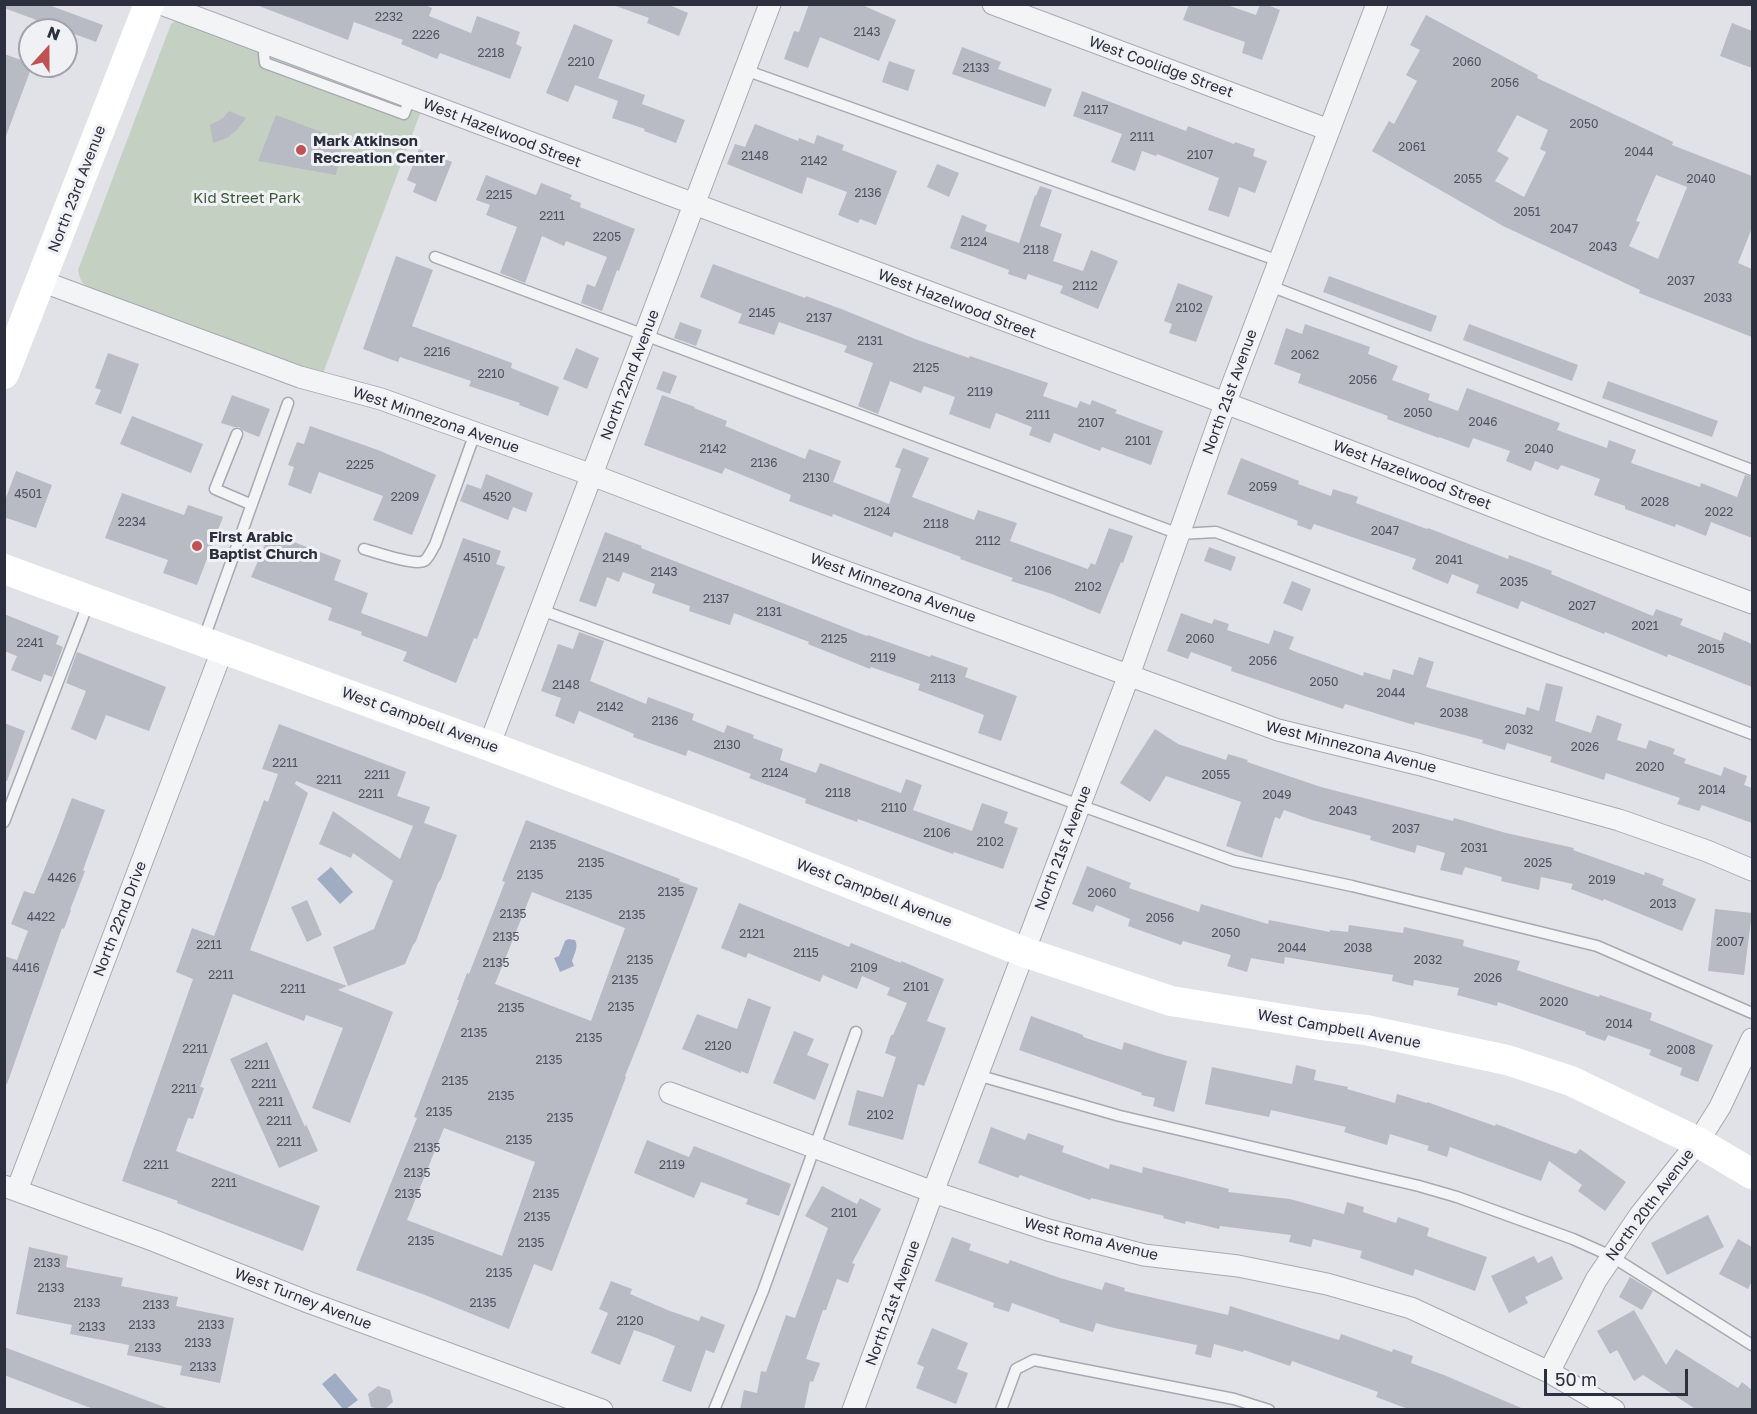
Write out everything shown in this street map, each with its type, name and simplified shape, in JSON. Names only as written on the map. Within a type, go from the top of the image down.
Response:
[{"type":"street","name":"North 23rd Avenue","points":[[4,374],[149,4]]},
{"type":"street","name":"West Hazelwood Street","points":[[161,4],[266,54],[407,106],[694,205],[1225,404],[1546,528],[1752,603]]},
{"type":"street","name":"North 22nd Avenue","points":[[489,746],[770,4]]},
{"type":"street","name":"West Coolidge Street","points":[[993,4],[1329,130]]},
{"type":"street","name":"North 21st Avenue","points":[[854,1410],[933,1192],[1129,675],[1225,404],[1377,4]]},
{"type":"street","name":"West Minnezona Avenue","points":[[41,281],[300,377],[381,399],[592,475],[822,563],[1278,730],[1417,764],[1619,819],[1752,870]]},
{"type":"street","name":"West Campbell Avenue","points":[[4,569],[729,836],[1024,952],[1171,1001],[1366,1030],[1506,1060],[1571,1081],[1698,1142],[1752,1174]]},
{"type":"street","name":"North 22nd Drive","points":[[10,1188],[213,645]]},
{"type":"street","name":"North 20th Avenue","points":[[1549,1372],[1596,1280],[1611,1256],[1640,1215],[1698,1142],[1720,1107],[1752,1039]]},
{"type":"street","name":"West Roma Avenue","points":[[670,1093],[933,1192],[1048,1230],[1144,1255],[1238,1266],[1316,1282],[1411,1308],[1549,1372],[1614,1410]]},
{"type":"street","name":"West Turney Avenue","points":[[10,1188],[308,1302],[602,1410]]},
{"type":"lane","points":[[746,70],[1280,261]]},
{"type":"lane","points":[[435,257],[1179,534],[1216,532],[1752,734]]},
{"type":"lane","points":[[1270,286],[1752,470]]},
{"type":"lane","points":[[213,645],[250,504],[288,403]]},
{"type":"lane","points":[[364,549],[409,561],[425,560],[435,545],[475,433]]},
{"type":"lane","points":[[237,434],[215,489],[250,504]]},
{"type":"lane","points":[[4,822],[90,599]]},
{"type":"lane","points":[[541,610],[1234,861],[1352,886],[1597,946],[1752,1013]]},
{"type":"lane","points":[[714,1410],[763,1291],[856,1032]]},
{"type":"lane","points":[[978,1075],[1120,1116],[1448,1194],[1573,1239],[1611,1256],[1752,1345]]},
{"type":"lane","points":[[1001,1410],[1016,1369],[1034,1360],[1234,1400],[1269,1410]]},
{"type":"green space","name":"Kid Street Park","points":[[177,20],[423,106],[322,376],[88,287],[80,278],[78,270],[171,24]]},
{"type":"water","points":[[331,867],[353,892],[340,904],[317,879]]},
{"type":"water","points":[[568,939],[575,940],[576,943],[572,961],[574,966],[560,972],[554,958],[559,956]]},
{"type":"water","points":[[335,1373],[358,1400],[346,1409],[343,1409],[322,1384]]},
{"type":"building","points":[[4,4],[46,4],[103,25],[96,42],[78,35],[78,18],[31,18],[4,8]]},
{"type":"building","points":[[259,4],[423,4],[432,8],[429,16],[471,33],[477,16],[520,32],[516,44],[522,47],[510,79],[440,53],[437,59],[401,44],[403,40],[354,22],[348,40],[259,6]]},
{"type":"building","points":[[616,4],[667,4],[688,13],[679,36],[647,23],[649,18],[616,6]]},
{"type":"building","points":[[809,4],[860,4],[896,20],[879,61],[820,37],[808,68],[784,59],[794,31],[799,32]]},
{"type":"building","points":[[1189,4],[1224,4],[1256,15],[1260,4],[1280,10],[1262,60],[1242,53],[1245,42],[1183,20]]},
{"type":"building","points":[[1426,15],[1538,75],[1537,78],[1673,142],[1672,145],[1752,176],[1752,228],[1738,263],[1752,269],[1752,337],[1639,293],[1640,290],[1503,226],[1372,151],[1389,121],[1394,124],[1417,81],[1406,75],[1420,50],[1410,45]],"holes":[[[1517,115],[1548,130],[1540,149],[1546,152],[1524,197],[1495,181],[1509,158],[1497,151]],[[1656,175],[1687,187],[1658,259],[1629,246],[1640,222],[1636,221]]]},
{"type":"building","points":[[1732,23],[1752,31],[1752,68],[1720,56]]},
{"type":"building","points":[[574,24],[613,40],[598,78],[645,95],[642,104],[685,120],[676,143],[612,118],[618,101],[575,85],[568,102],[546,93]]},
{"type":"building","points":[[962,47],[1001,62],[998,69],[1052,89],[1045,107],[952,74]]},
{"type":"building","points":[[4,54],[18,59],[18,78],[28,78],[6,136],[4,136]]},
{"type":"building","points":[[889,61],[915,70],[908,91],[882,82]]},
{"type":"building","points":[[1082,91],[1186,131],[1188,126],[1234,144],[1235,142],[1255,149],[1253,156],[1267,161],[1255,193],[1239,187],[1229,217],[1208,210],[1219,178],[1157,154],[1156,156],[1142,151],[1135,171],[1111,162],[1122,134],[1073,116]]},
{"type":"building","points":[[229,111],[246,118],[227,138],[213,143],[210,125],[223,118]]},
{"type":"building","name":"Mark Atkinson Recreation Center","points":[[276,115],[343,140],[336,175],[258,161]]},
{"type":"building","points":[[755,124],[798,141],[799,138],[814,144],[817,135],[844,145],[842,150],[897,171],[876,225],[860,219],[858,223],[838,215],[847,192],[807,177],[802,194],[727,164],[735,144],[745,147]]},
{"type":"building","points":[[419,149],[452,162],[436,202],[413,192],[416,184],[407,180]]},
{"type":"building","points":[[937,164],[959,173],[949,197],[927,187]]},
{"type":"building","points":[[486,175],[536,195],[541,183],[572,195],[570,199],[581,203],[580,207],[635,229],[602,311],[581,303],[587,284],[595,287],[607,257],[566,241],[564,246],[542,236],[525,283],[500,273],[517,227],[486,215],[490,205],[476,200]]},
{"type":"building","points":[[1040,186],[1052,190],[1040,226],[1062,234],[1053,261],[1083,271],[1091,250],[1118,261],[1098,309],[1060,293],[1063,286],[1028,274],[1026,280],[1008,274],[1009,270],[950,248],[962,215],[987,225],[985,231],[1019,243]]},
{"type":"building","points":[[396,256],[433,270],[412,326],[512,363],[511,368],[559,387],[548,416],[519,405],[520,403],[469,386],[471,381],[400,357],[398,362],[363,349]]},
{"type":"building","points":[[713,264],[844,310],[915,339],[1048,383],[1043,396],[1077,408],[1080,401],[1090,405],[1092,400],[1117,410],[1115,413],[1163,431],[1151,465],[1102,447],[1100,451],[1054,433],[1050,443],[1029,435],[1032,427],[996,413],[990,429],[949,414],[955,397],[924,386],[921,393],[890,381],[878,414],[858,406],[873,363],[844,352],[847,346],[779,322],[774,335],[738,323],[742,314],[700,297]]},
{"type":"building","points":[[1329,276],[1437,316],[1431,332],[1323,292]]},
{"type":"building","points":[[1178,283],[1213,296],[1196,342],[1169,333],[1172,324],[1164,321]]},
{"type":"building","points":[[680,322],[702,330],[696,346],[674,338]]},
{"type":"building","points":[[1305,324],[1370,347],[1368,354],[1398,366],[1392,380],[1430,394],[1428,400],[1458,411],[1467,388],[1560,423],[1557,430],[1607,448],[1609,440],[1636,450],[1631,463],[1700,487],[1701,483],[1737,497],[1745,475],[1752,477],[1752,538],[1711,522],[1706,536],[1676,524],[1675,527],[1594,495],[1600,479],[1561,465],[1558,470],[1535,461],[1531,471],[1506,461],[1510,451],[1473,438],[1469,448],[1387,419],[1388,416],[1298,383],[1301,374],[1274,364],[1286,328],[1302,334]]},
{"type":"building","points":[[1469,324],[1578,365],[1572,381],[1463,340]]},
{"type":"building","points":[[576,348],[599,358],[587,389],[563,379]]},
{"type":"building","points":[[108,353],[139,364],[121,414],[95,404],[101,390],[95,388]]},
{"type":"building","points":[[663,371],[677,376],[670,394],[656,389]]},
{"type":"building","points":[[1608,381],[1718,421],[1712,437],[1602,398]]},
{"type":"building","points":[[232,395],[270,409],[259,437],[239,427],[221,423]]},
{"type":"building","points":[[662,395],[727,421],[725,426],[805,459],[809,449],[841,461],[833,482],[889,504],[901,469],[895,467],[903,448],[929,458],[912,497],[974,520],[978,510],[1017,523],[1010,541],[1088,569],[1091,563],[1095,565],[1109,528],[1133,536],[1100,614],[1052,594],[1011,581],[1013,578],[894,532],[892,537],[833,514],[832,517],[789,501],[791,495],[725,468],[722,474],[644,445]]},
{"type":"building","points":[[132,416],[203,444],[191,473],[120,444]]},
{"type":"building","points":[[310,426],[378,450],[436,475],[412,535],[373,520],[383,496],[319,472],[311,494],[288,485],[294,467],[288,465],[297,442],[304,444]]},
{"type":"building","points":[[1241,458],[1331,496],[1333,489],[1358,497],[1356,503],[1508,559],[1509,555],[1552,571],[1551,574],[1653,616],[1656,609],[1683,619],[1680,625],[1721,641],[1724,632],[1752,644],[1752,687],[1668,654],[1667,657],[1605,632],[1604,634],[1521,601],[1518,609],[1476,593],[1479,585],[1452,574],[1448,584],[1412,569],[1416,559],[1314,524],[1311,530],[1297,525],[1298,521],[1227,494]]},
{"type":"building","points":[[16,471],[52,485],[36,528],[4,517],[4,503]]},
{"type":"building","points":[[486,474],[533,493],[526,512],[513,507],[508,520],[460,501],[467,484],[481,489]]},
{"type":"building","points":[[122,493],[184,515],[188,505],[223,517],[197,585],[163,573],[168,560],[105,538]]},
{"type":"building","points":[[605,532],[867,636],[968,668],[965,677],[1017,696],[1001,741],[978,733],[984,715],[918,690],[920,684],[871,667],[870,669],[734,613],[730,625],[689,611],[690,606],[652,593],[655,584],[623,572],[619,582],[607,577],[596,607],[579,601]]},
{"type":"building","points":[[270,533],[341,560],[334,580],[368,593],[361,613],[427,637],[463,538],[501,551],[496,564],[505,567],[477,639],[474,638],[456,683],[403,661],[407,652],[328,620],[332,608],[251,577]]},
{"type":"building","points":[[1209,547],[1236,557],[1231,571],[1204,561]]},
{"type":"building","points":[[1292,581],[1311,589],[1302,611],[1283,603]]},
{"type":"building","points":[[1181,613],[1212,624],[1214,619],[1229,624],[1227,630],[1269,644],[1274,630],[1294,637],[1289,649],[1363,676],[1364,672],[1390,680],[1393,669],[1413,675],[1419,657],[1434,662],[1426,687],[1525,715],[1527,707],[1539,711],[1546,683],[1563,687],[1555,721],[1591,733],[1597,715],[1622,724],[1617,740],[1646,749],[1649,740],[1675,749],[1673,754],[1686,759],[1684,763],[1721,776],[1724,767],[1747,776],[1744,785],[1752,788],[1752,823],[1702,805],[1699,811],[1677,804],[1680,798],[1606,773],[1604,780],[1550,762],[1552,757],[1507,743],[1505,750],[1482,743],[1483,740],[1415,722],[1414,725],[1345,704],[1343,709],[1231,671],[1232,667],[1191,652],[1188,659],[1167,651]]},
{"type":"building","points":[[4,614],[59,636],[56,644],[63,647],[52,677],[44,674],[41,682],[11,670],[17,656],[4,651]]},
{"type":"building","points":[[579,632],[604,641],[590,681],[646,704],[648,697],[694,714],[692,720],[724,733],[727,725],[754,735],[753,738],[783,749],[780,760],[816,773],[820,763],[901,793],[906,779],[922,785],[913,810],[972,831],[982,803],[1008,812],[1004,823],[1018,828],[1003,869],[805,803],[806,799],[749,778],[751,774],[688,750],[686,756],[633,737],[634,734],[579,711],[574,724],[555,716],[561,698],[541,691],[558,644],[573,649]]},
{"type":"building","points":[[77,652],[166,687],[149,731],[106,715],[96,740],[71,729],[86,691],[66,683]]},
{"type":"building","points":[[4,723],[25,731],[7,781],[4,781]]},
{"type":"building","points":[[279,724],[406,772],[397,796],[430,807],[424,823],[457,835],[405,964],[348,986],[333,947],[374,929],[393,881],[353,853],[351,858],[319,844],[333,811],[400,859],[413,826],[296,781],[295,784],[308,793],[250,950],[347,986],[338,990],[393,1012],[350,1123],[312,1108],[343,1028],[306,1015],[304,1021],[233,994],[200,1087],[204,1088],[193,1119],[188,1118],[176,1151],[320,1206],[303,1251],[122,1181],[193,979],[176,972],[192,928],[214,936],[264,800],[268,802],[278,774],[262,769]]},
{"type":"building","points":[[1155,729],[1178,744],[1226,760],[1228,754],[1248,760],[1247,762],[1321,787],[1453,821],[1454,818],[1506,833],[1574,848],[1573,850],[1644,875],[1645,872],[1664,879],[1662,885],[1696,899],[1682,931],[1604,899],[1603,901],[1571,889],[1573,884],[1541,877],[1539,890],[1501,881],[1502,877],[1465,867],[1462,875],[1440,870],[1445,853],[1417,845],[1415,853],[1370,840],[1371,836],[1284,810],[1280,819],[1275,817],[1262,858],[1226,846],[1241,802],[1166,776],[1150,802],[1120,783]]},
{"type":"building","points":[[72,798],[105,810],[7,1084],[4,1084],[4,956],[17,960],[28,931],[11,924],[24,891],[34,894]]},
{"type":"building","points":[[526,820],[698,888],[552,1271],[534,1264],[509,1329],[356,1270],[417,1118],[414,1117],[459,1000],[457,1000],[467,973],[469,974],[505,882],[502,881]],"holes":[[[532,892],[625,928],[591,1021],[495,984]],[[444,1128],[535,1162],[502,1256],[407,1220]]]},
{"type":"building","points":[[1087,866],[1131,883],[1129,888],[1199,912],[1201,904],[1268,924],[1269,920],[1330,932],[1330,930],[1348,932],[1349,925],[1403,933],[1404,927],[1464,940],[1463,946],[1520,961],[1517,970],[1652,1013],[1650,1020],[1713,1045],[1698,1082],[1680,1075],[1682,1068],[1649,1055],[1651,1050],[1608,1035],[1605,1041],[1585,1034],[1586,1032],[1498,1002],[1497,1006],[1457,995],[1459,988],[1414,980],[1413,986],[1392,981],[1393,975],[1285,957],[1284,964],[1251,958],[1247,972],[1227,966],[1231,955],[1183,941],[1181,945],[1128,926],[1130,919],[1096,905],[1093,912],[1072,904]]},
{"type":"building","points":[[307,900],[322,935],[307,942],[291,907]]},
{"type":"building","points":[[739,903],[849,947],[851,943],[944,979],[927,1021],[946,1028],[924,1086],[918,1084],[903,1140],[848,1125],[857,1090],[883,1097],[896,1057],[885,1053],[907,1003],[887,995],[890,988],[862,976],[857,989],[823,975],[820,982],[748,953],[746,958],[721,948]]},
{"type":"building","points":[[1715,909],[1752,913],[1744,975],[1708,971]]},
{"type":"building","points":[[748,998],[771,1007],[748,1074],[682,1049],[697,1014],[737,1029]]},
{"type":"building","points":[[1031,1016],[1122,1050],[1124,1042],[1187,1061],[1174,1112],[1153,1106],[1155,1098],[1141,1095],[1142,1093],[1019,1050]]},
{"type":"building","points":[[794,1031],[814,1039],[807,1055],[829,1064],[815,1100],[773,1083]]},
{"type":"building","points":[[267,1042],[318,1151],[279,1168],[230,1059]]},
{"type":"building","points":[[1296,1065],[1316,1070],[1314,1080],[1348,1087],[1347,1089],[1395,1103],[1397,1094],[1495,1126],[1496,1124],[1576,1154],[1580,1149],[1626,1182],[1605,1211],[1578,1191],[1582,1185],[1549,1161],[1541,1181],[1450,1147],[1447,1157],[1427,1150],[1429,1146],[1390,1134],[1387,1145],[1344,1132],[1346,1127],[1271,1110],[1269,1117],[1205,1104],[1212,1067],[1292,1084]]},
{"type":"building","points":[[991,1127],[1025,1140],[1028,1133],[1064,1146],[1062,1152],[1109,1169],[1110,1164],[1142,1173],[1143,1167],[1229,1189],[1228,1192],[1290,1199],[1344,1214],[1347,1202],[1364,1207],[1363,1212],[1396,1223],[1398,1217],[1429,1228],[1427,1236],[1487,1257],[1475,1291],[1415,1269],[1413,1276],[1360,1258],[1362,1251],[1313,1239],[1311,1247],[1289,1242],[1291,1235],[1220,1226],[1219,1229],[1186,1221],[1185,1224],[1163,1218],[1164,1216],[1091,1198],[1090,1200],[978,1163]]},
{"type":"building","points":[[647,1140],[689,1157],[694,1146],[791,1184],[779,1216],[746,1204],[748,1199],[701,1182],[694,1198],[634,1173]]},
{"type":"building","points":[[822,1186],[857,1204],[860,1198],[881,1209],[852,1263],[855,1264],[848,1283],[837,1279],[826,1310],[823,1310],[806,1359],[820,1363],[813,1382],[810,1381],[804,1410],[740,1410],[744,1390],[757,1393],[761,1371],[766,1372],[786,1315],[795,1318],[828,1228],[805,1216]]},
{"type":"building","points":[[1708,1215],[1724,1247],[1667,1275],[1651,1243]]},
{"type":"building","points":[[952,1237],[971,1244],[969,1250],[1008,1264],[1010,1260],[1102,1290],[1105,1282],[1125,1288],[1124,1291],[1228,1315],[1230,1306],[1339,1340],[1341,1334],[1392,1352],[1393,1349],[1413,1356],[1411,1363],[1526,1410],[1411,1410],[1376,1397],[1378,1392],[1292,1361],[1290,1366],[1244,1350],[1243,1352],[1214,1344],[1211,1358],[1195,1354],[1197,1345],[1096,1323],[1093,1332],[1059,1322],[1060,1320],[1012,1303],[1009,1312],[993,1307],[994,1303],[935,1281]]},
{"type":"building","points":[[1738,1239],[1752,1247],[1752,1281],[1748,1289],[1719,1274]]},
{"type":"building","points":[[29,1247],[68,1256],[66,1267],[123,1278],[121,1286],[178,1297],[176,1306],[234,1318],[220,1383],[180,1375],[182,1366],[127,1355],[129,1345],[70,1334],[72,1325],[16,1314]]},
{"type":"building","points":[[1534,1256],[1538,1263],[1552,1256],[1563,1279],[1525,1297],[1528,1303],[1509,1313],[1491,1276]]},
{"type":"building","points":[[1630,1277],[1653,1291],[1642,1310],[1619,1297]]},
{"type":"building","points":[[611,1281],[632,1289],[630,1294],[670,1311],[699,1321],[701,1316],[725,1325],[714,1353],[706,1350],[691,1392],[662,1381],[675,1346],[654,1337],[634,1330],[620,1365],[591,1353],[608,1313],[599,1309]]},
{"type":"building","points":[[1634,1310],[1666,1365],[1676,1349],[1738,1388],[1742,1382],[1752,1390],[1752,1410],[1697,1410],[1643,1375],[1634,1381],[1617,1350],[1610,1354],[1597,1331]]},
{"type":"building","points":[[932,1328],[968,1343],[957,1369],[968,1373],[956,1404],[916,1388],[924,1367],[917,1364]]},
{"type":"building","points":[[4,1347],[167,1408],[167,1410],[96,1410],[4,1375]]},
{"type":"building","points":[[378,1386],[390,1390],[393,1402],[384,1410],[371,1407],[368,1394]]},
{"type":"place","name":"Mark Atkinson Recreation Center","points":[[301,150]]},
{"type":"place","name":"First Arabic Baptist Church","points":[[197,546]]}]
